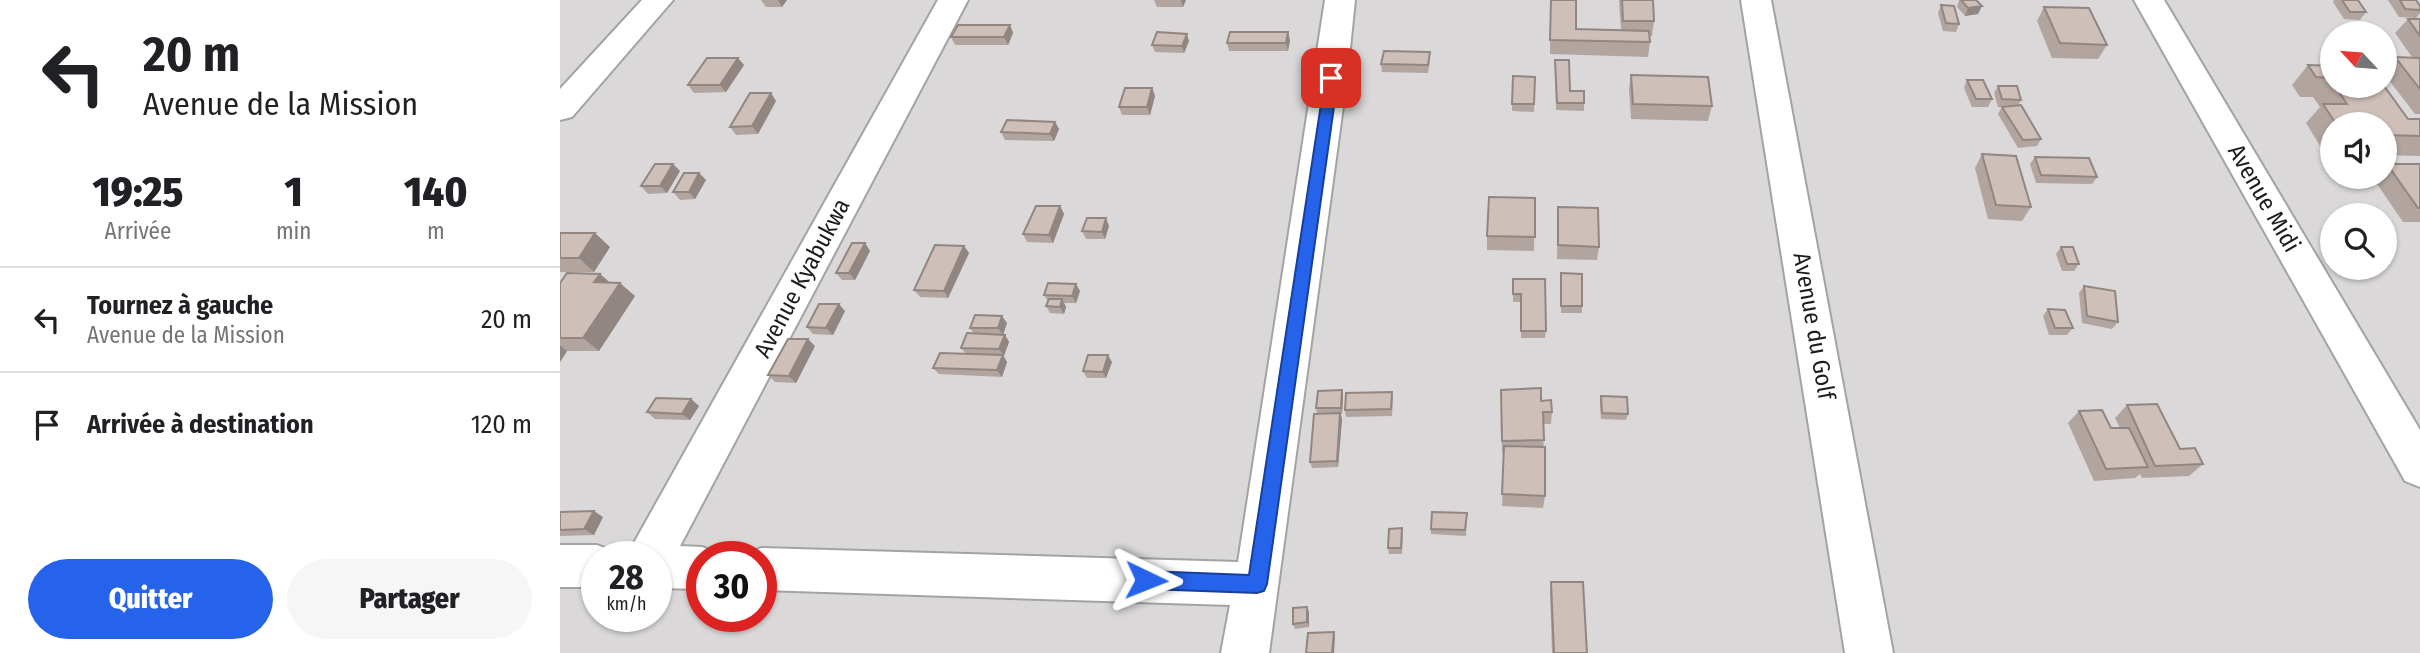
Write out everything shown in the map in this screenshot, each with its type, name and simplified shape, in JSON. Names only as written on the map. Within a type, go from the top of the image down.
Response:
[{"type":"street","points":[[560,109],[658,0]]},
{"type":"street","name":"Avenue Kyabukwa","points":[[659,541],[953,0]]},
{"type":"street","points":[[1245,653],[1329,91],[1340,0]]},
{"type":"street","name":"Avenue du Golf","points":[[1756,0],[1869,653]]},
{"type":"street","name":"Avenue Midi","points":[[2150,0],[2420,468]]},
{"type":"street","points":[[560,566],[581,566]]},
{"type":"street","points":[[777,569],[1257,584]]},
{"type":"shaded area","points":[[560,0],[2420,0],[2420,653],[560,653]]},
{"type":"building","points":[[1551,0],[1576,0],[1576,29],[1649,31],[1650,42],[1550,40]]},
{"type":"building","points":[[1622,0],[1653,0],[1654,21],[1623,21]]},
{"type":"building","points":[[1961,0],[1976,0],[1982,6],[1968,8]]},
{"type":"building","points":[[2342,0],[2358,0],[2366,12],[2350,12]]},
{"type":"building","points":[[2400,0],[2416,0],[2420,10],[2405,9]]},
{"type":"building","points":[[1941,5],[1954,6],[1959,24],[1946,23]]},
{"type":"building","points":[[2044,7],[2089,8],[2107,45],[2060,43]]},
{"type":"building","points":[[2408,19],[2420,19],[2420,36]]},
{"type":"building","points":[[958,25],[1010,25],[1004,37],[951,37]]},
{"type":"building","points":[[1157,32],[1187,34],[1182,46],[1152,45]]},
{"type":"building","points":[[1230,32],[1288,32],[1286,43],[1227,43]]},
{"type":"building","points":[[1384,51],[1430,52],[1428,65],[1381,64]]},
{"type":"building","points":[[2398,57],[2420,58],[2420,89],[2398,61]]},
{"type":"building","points":[[707,58],[738,58],[720,85],[688,85]]},
{"type":"building","points":[[1555,60],[1569,60],[1570,91],[1584,91],[1584,103],[1557,103]]},
{"type":"building","points":[[2308,65],[2320,65],[2320,77],[2316,77]]},
{"type":"building","points":[[1631,75],[1708,77],[1712,106],[1633,104]]},
{"type":"building","points":[[1513,76],[1535,77],[1534,104],[1512,104]]},
{"type":"building","points":[[1967,80],[1983,80],[1992,99],[1976,99]]},
{"type":"building","points":[[1998,86],[2017,86],[2021,100],[2002,99]]},
{"type":"building","points":[[1125,88],[1152,88],[1147,107],[1119,107]]},
{"type":"building","points":[[750,93],[771,93],[752,126],[730,127]]},
{"type":"building","points":[[2343,98],[2393,98],[2408,119],[2420,119],[2420,136],[2397,135],[2397,112],[2328,112],[2323,104],[2347,104]]},
{"type":"building","points":[[2021,105],[2041,139],[2023,140],[2002,107]]},
{"type":"building","points":[[1007,120],[1055,122],[1050,134],[1001,132]]},
{"type":"building","points":[[1982,154],[2016,156],[2031,207],[1996,205]]},
{"type":"building","points":[[2035,157],[2089,158],[2097,177],[2041,175]]},
{"type":"building","points":[[655,164],[673,164],[660,186],[641,186]]},
{"type":"building","points":[[2397,164],[2420,164],[2418,208],[2397,178]]},
{"type":"building","points":[[684,173],[699,173],[689,192],[673,192]]},
{"type":"building","points":[[1489,197],[1535,198],[1535,237],[1487,236]]},
{"type":"building","points":[[1036,206],[1060,206],[1049,235],[1023,234]]},
{"type":"building","points":[[1558,207],[1598,208],[1599,247],[1558,245]]},
{"type":"building","points":[[1087,218],[1106,218],[1102,232],[1082,231]]},
{"type":"building","points":[[560,233],[595,233],[579,258],[560,258]]},
{"type":"building","points":[[852,243],[865,243],[849,273],[836,273]]},
{"type":"building","points":[[935,245],[964,246],[944,291],[914,290]]},
{"type":"building","points":[[2061,247],[2073,247],[2079,264],[2067,264]]},
{"type":"building","points":[[567,273],[600,274],[594,282],[620,283],[583,338],[560,338],[560,283]]},
{"type":"building","points":[[1561,273],[1582,274],[1582,306],[1561,306]]},
{"type":"building","points":[[1513,279],[1545,279],[1546,331],[1521,331],[1521,294],[1513,294]]},
{"type":"building","points":[[1048,283],[1076,284],[1072,296],[1044,295]]},
{"type":"building","points":[[2084,286],[2115,291],[2118,322],[2087,316]]},
{"type":"building","points":[[1049,299],[1062,299],[1060,307],[1046,306]]},
{"type":"building","points":[[819,304],[839,304],[826,328],[807,327]]},
{"type":"building","points":[[2048,309],[2065,310],[2073,328],[2055,328]]},
{"type":"building","points":[[975,315],[1002,316],[998,328],[970,328]]},
{"type":"building","points":[[967,333],[1005,335],[999,349],[961,348]]},
{"type":"building","points":[[788,339],[808,339],[789,376],[768,375]]},
{"type":"building","points":[[940,353],[1003,355],[997,370],[933,368]]},
{"type":"building","points":[[1088,355],[1108,355],[1103,372],[1083,371]]},
{"type":"building","points":[[1541,388],[1541,401],[1551,400],[1552,412],[1543,412],[1544,440],[1502,441],[1501,390]]},
{"type":"building","points":[[1342,390],[1341,408],[1316,408],[1318,391]]},
{"type":"building","points":[[1392,392],[1391,409],[1345,410],[1346,393]]},
{"type":"building","points":[[1601,396],[1627,397],[1628,414],[1602,413]]},
{"type":"building","points":[[656,398],[691,399],[682,414],[647,412]]},
{"type":"building","points":[[2157,404],[2180,449],[2195,448],[2203,464],[2155,466],[2127,405]]},
{"type":"building","points":[[2102,410],[2111,428],[2129,428],[2148,467],[2106,469],[2079,411]]},
{"type":"building","points":[[1340,413],[1337,461],[1310,462],[1314,414]]},
{"type":"building","points":[[1504,446],[1545,447],[1545,496],[1502,494]]},
{"type":"building","points":[[594,511],[584,529],[560,530],[560,512]]},
{"type":"building","points":[[1432,512],[1467,513],[1465,530],[1431,529]]},
{"type":"building","points":[[1402,528],[1401,548],[1388,548],[1389,529]]},
{"type":"building","points":[[1551,582],[1583,582],[1587,653],[1554,653]]},
{"type":"building","points":[[1307,607],[1307,622],[1293,624],[1293,608]]},
{"type":"building","points":[[1334,632],[1332,653],[1306,653],[1308,633]]},
{"type":"route","points":[[1146,580],[1257,584],[1331,78]]}]
